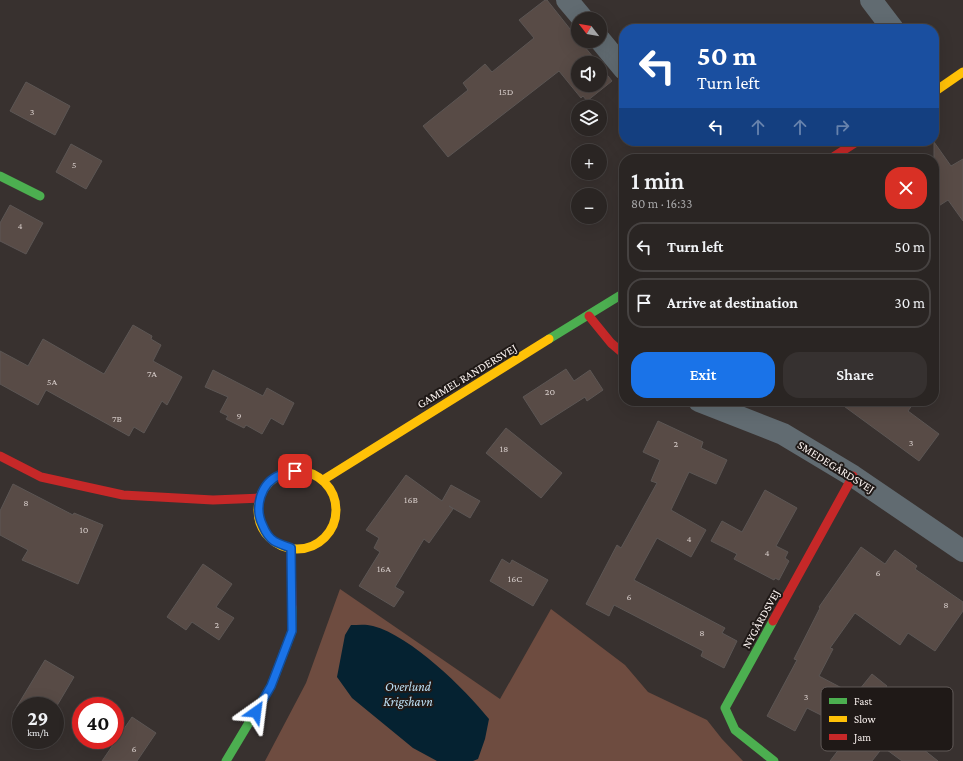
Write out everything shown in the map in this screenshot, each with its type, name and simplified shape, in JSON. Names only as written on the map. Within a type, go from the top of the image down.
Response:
[{"type":"street","points":[[568,0],[577,12]]},
{"type":"street","points":[[877,3],[890,24]]},
{"type":"street","points":[[607,48],[619,63]]},
{"type":"street","points":[[939,87],[961,76]]},
{"type":"street","points":[[838,154],[850,146]]},
{"type":"street","points":[[0,176],[40,196]]},
{"type":"street","name":"GAMMEL RANDERSVEJ","points":[[323,480],[396,432],[589,316],[619,296]]},
{"type":"street","points":[[589,316],[611,343],[619,350]]},
{"type":"street","name":"SMEDEGÅRDSVEJ","points":[[712,406],[783,434],[853,476],[963,551]]},
{"type":"street","points":[[0,456],[41,477],[123,495],[213,500],[260,498]]},
{"type":"street","points":[[295,471],[308,472],[323,480],[330,488],[335,501],[336,511],[334,522],[328,533],[315,544],[303,548],[291,548],[273,540],[266,534],[259,518],[258,507],[260,498],[270,482],[279,475],[295,471]]},
{"type":"street","name":"NYGÅRDSVEJ","points":[[774,761],[735,730],[725,708],[853,476]]},
{"type":"street","points":[[226,761],[271,686],[292,631],[291,548]]},
{"type":"shaded area","points":[[340,589],[500,699],[551,609],[625,665],[648,692],[707,720],[722,739],[743,761],[265,761],[306,683]]},
{"type":"water","name":"Overlund Krigshavn","points":[[351,625],[373,626],[404,640],[436,665],[466,693],[489,719],[485,739],[478,759],[473,761],[437,761],[413,748],[352,698],[337,677],[345,635]]},
{"type":"building","points":[[547,0],[571,30],[571,48],[586,48],[592,56],[571,56],[571,86],[559,71],[448,157],[423,126],[468,90],[463,83],[485,64],[492,72],[534,38],[519,20]]},
{"type":"building","points":[[607,75],[612,81],[607,85]]},
{"type":"building","points":[[26,82],[70,106],[55,135],[10,111]]},
{"type":"building","points":[[576,92],[598,92],[588,100],[586,100],[583,96],[581,98]]},
{"type":"building","points":[[71,144],[102,161],[86,189],[56,172]]},
{"type":"building","points":[[934,146],[937,146],[951,166],[963,159],[963,221],[948,200],[939,206],[939,154],[934,154]]},
{"type":"building","points":[[10,205],[43,223],[26,254],[0,241],[0,223]]},
{"type":"building","points":[[133,325],[152,336],[151,339],[161,345],[153,361],[182,377],[167,405],[162,401],[144,433],[134,427],[129,436],[46,390],[38,405],[0,384],[0,351],[28,366],[43,339],[104,374]]},
{"type":"building","points":[[566,369],[574,381],[590,370],[603,390],[587,401],[585,397],[541,425],[523,397]]},
{"type":"building","points":[[213,370],[263,396],[267,388],[294,403],[283,425],[271,418],[262,434],[246,425],[244,428],[226,419],[228,416],[220,412],[228,397],[205,387]]},
{"type":"building","points":[[844,406],[912,406],[908,411],[939,434],[919,461]]},
{"type":"building","points":[[658,421],[703,442],[701,448],[727,460],[716,484],[689,472],[671,510],[706,530],[691,557],[657,538],[634,580],[725,628],[722,633],[737,641],[724,668],[701,656],[703,651],[614,605],[609,616],[586,604],[617,545],[621,548],[657,483],[651,481],[660,460],[643,452]]},
{"type":"building","points":[[506,428],[562,473],[541,498],[486,453]]},
{"type":"building","points":[[406,475],[442,501],[451,485],[480,501],[470,518],[449,506],[453,509],[429,543],[424,539],[395,587],[404,592],[394,607],[359,586],[380,552],[374,548],[379,538],[366,530]]},
{"type":"building","points":[[13,484],[73,515],[74,513],[103,525],[78,584],[22,560],[28,550],[0,535],[0,511]]},
{"type":"building","points":[[765,490],[797,508],[776,546],[788,552],[785,558],[789,561],[779,580],[775,578],[774,580],[734,559],[737,554],[711,541],[722,521],[742,532]]},
{"type":"building","points":[[861,547],[885,564],[895,550],[917,566],[915,569],[963,602],[963,611],[935,651],[908,633],[900,645],[855,613],[830,648],[833,649],[819,676],[840,687],[821,687],[821,715],[807,708],[795,731],[767,716],[797,660],[794,659],[820,608],[819,607]]},
{"type":"building","points":[[502,559],[510,564],[512,560],[548,580],[533,606],[490,581]]},
{"type":"building","points":[[203,564],[232,584],[216,607],[234,618],[219,640],[192,622],[186,630],[167,617]]},
{"type":"building","points":[[45,660],[74,677],[62,697],[23,697]]},
{"type":"building","points":[[872,674],[887,686],[886,687],[861,687]]},
{"type":"building","points":[[132,717],[156,733],[137,761],[102,761],[110,749],[124,749],[124,729]]},
{"type":"building","points":[[838,751],[880,751],[872,761],[830,761]]},
{"type":"building","points":[[888,751],[925,751],[938,761],[902,761]]},
{"type":"traffic: fast","points":[[0,176],[40,196]]},
{"type":"traffic: fast","points":[[549,339],[619,296]]},
{"type":"traffic: fast","points":[[226,761],[271,686],[292,631],[292,607]]},
{"type":"traffic: fast","points":[[773,621],[725,708],[735,730],[774,761]]},
{"type":"traffic: slow","points":[[939,89],[963,72]]},
{"type":"traffic: slow","points":[[323,480],[549,339]]},
{"type":"traffic: slow","points":[[297,471],[312,474],[324,483],[333,495],[336,510],[333,525],[324,537],[312,546],[297,549],[282,546],[270,537],[261,525],[258,510],[261,495],[270,483],[282,474],[297,471]]},
{"type":"traffic: jam","points":[[838,154],[850,146]]},
{"type":"traffic: jam","points":[[589,316],[611,343],[619,350]]},
{"type":"traffic: jam","points":[[0,456],[41,477],[123,495],[213,500],[260,498]]},
{"type":"traffic: jam","points":[[773,621],[853,476]]},
{"type":"traffic: jam","points":[[291,548],[292,607]]},
{"type":"route","points":[[256,712],[271,686],[292,631],[291,548],[273,540],[266,534],[259,518],[258,507],[263,491],[270,482],[279,475],[295,471]]}]
